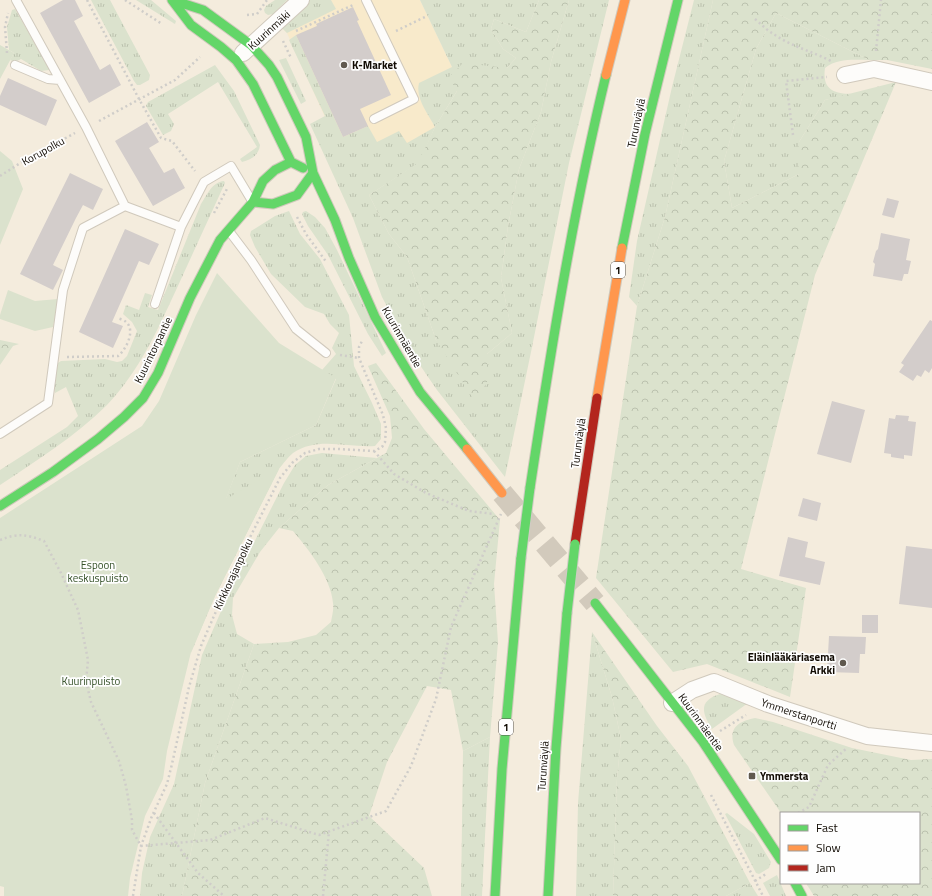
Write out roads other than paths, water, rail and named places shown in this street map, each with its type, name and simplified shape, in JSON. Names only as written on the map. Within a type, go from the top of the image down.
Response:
[{"type":"main road","name":"Kuurinmäentie","points":[[172,0],[203,10],[251,45],[269,65],[277,77],[306,137],[313,173],[335,220],[349,258],[375,317],[420,392],[502,493]]},
{"type":"main road","name":"Kuurinmäentie","points":[[172,0],[191,25],[236,60],[253,84],[291,162]]},
{"type":"main road","name":"1","points":[[495,896],[496,853],[504,748],[521,558],[530,488],[554,333],[580,198],[625,0]]},
{"type":"main road","name":"Turunväylä","points":[[548,896],[556,748],[567,613],[575,544],[601,370],[630,204],[664,54],[678,0]]},
{"type":"main road","points":[[253,202],[273,204],[298,194],[313,173],[291,162]]},
{"type":"main road","name":"Kuurintorpantie","points":[[0,506],[53,472],[98,440],[143,398],[158,373],[190,298],[220,240],[253,202],[263,181],[275,170],[291,162]]},
{"type":"main road","name":"Kuurinmäentie","points":[[595,603],[703,742],[780,858]]},
{"type":"main road","points":[[796,884],[802,896]]},
{"type":"street","name":"Kuurinmäki","points":[[236,60],[301,0]]},
{"type":"street","points":[[845,75],[874,69],[932,82]]},
{"type":"street","name":"Ymmerstanportti","points":[[672,703],[692,690],[714,682],[768,704],[867,736],[932,744]]},
{"type":"lane","points":[[366,0],[414,99],[374,119]]},
{"type":"lane","points":[[18,2],[86,128],[125,206],[181,227]]},
{"type":"lane","points":[[15,65],[48,80],[60,80]]},
{"type":"lane","points":[[155,304],[181,227],[204,182],[230,166],[253,202]]},
{"type":"lane","points":[[0,434],[48,403],[63,290],[83,228],[125,206]]},
{"type":"lane","points":[[228,231],[251,260],[296,329],[326,353]]},
{"type":"tunnel","points":[[502,493],[595,603]]},
{"type":"place","name":"K-Market","points":[[344,65]]},
{"type":"place","name":"Eläinlääkäriasema Arkki","points":[[843,663]]},
{"type":"place","name":"Ymmersta","points":[[752,776]]},
{"type":"park label","name":"Espoon keskuspuisto","points":[[98,571]]},
{"type":"park label","name":"Kuurinpuisto","points":[[91,681]]}]
